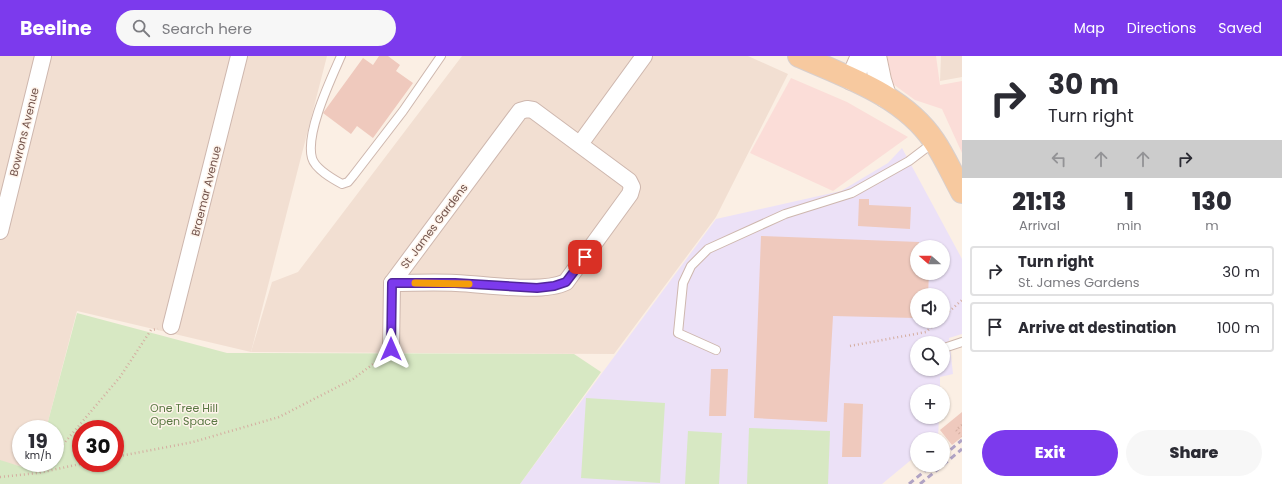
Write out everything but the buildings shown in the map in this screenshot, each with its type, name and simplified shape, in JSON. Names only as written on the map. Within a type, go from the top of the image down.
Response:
[{"type":"main road","points":[[799,56],[852,79],[885,96],[922,126],[935,142],[962,192]]},
{"type":"street","name":"Bowrons Avenue","points":[[0,231],[43,56]]},
{"type":"street","name":"Braemar Avenue","points":[[171,326],[239,56]]},
{"type":"street","points":[[580,144],[644,56]]},
{"type":"street","points":[[852,79],[862,56]]},
{"type":"street","points":[[875,56],[885,96]]},
{"type":"street","name":"St. James Gardens","points":[[526,109],[533,110],[629,181],[632,188],[630,194],[566,282],[560,285],[537,288],[455,283],[392,283],[520,111],[526,109]]},
{"type":"street","points":[[391,349],[392,283]]},
{"type":"lane","points":[[341,56],[324,95],[316,121],[311,151],[312,159],[316,165],[342,184],[348,182],[403,111],[441,56]]},
{"type":"lane","points":[[716,350],[678,333],[683,283],[691,266],[708,249],[785,214],[852,192],[909,161],[935,142]]},
{"type":"lane","points":[[950,346],[962,342]]},
{"type":"path","points":[[950,311],[962,300]]},
{"type":"path","points":[[64,443],[120,377],[151,330],[171,326]]},
{"type":"path","points":[[850,346],[926,332],[930,328]]},
{"type":"path","points":[[124,455],[193,442],[279,417],[353,379],[391,349]]},
{"type":"path","points":[[962,425],[956,430],[962,436]]},
{"type":"path","points":[[0,477],[38,473],[72,466]]},
{"type":"shaded area","points":[[0,56],[327,56],[251,352],[77,311],[48,420],[12,420],[12,464],[0,462]]},
{"type":"shaded area","points":[[462,56],[748,56],[788,74],[716,217],[614,354],[251,352],[272,282],[298,272]]},
{"type":"shaded area","points":[[887,56],[936,56],[940,85],[962,81],[962,153],[942,109],[915,100],[893,84]]},
{"type":"shaded area","points":[[941,56],[962,56],[962,77],[940,81]]},
{"type":"shaded area","points":[[791,78],[847,102],[908,137],[833,191],[750,153]]},
{"type":"shaded area","points":[[902,148],[962,259],[962,334],[950,338],[950,336],[910,336],[910,376],[944,376],[940,377],[940,384],[910,384],[910,424],[939,424],[938,432],[910,432],[910,461],[882,484],[520,484],[716,219],[841,191],[888,163]]},
{"type":"shaded area","points":[[950,347],[953,374],[950,375]]},
{"type":"green space","name":"One Tree Hill Open Space","points":[[77,313],[227,353],[574,354],[601,372],[520,484],[0,484],[0,460],[12,464],[12,472],[64,472],[64,420],[48,420]]},
{"type":"green space","points":[[586,398],[665,403],[660,483],[581,478]]},
{"type":"green space","points":[[749,428],[830,431],[828,484],[747,484]]},
{"type":"green space","points":[[688,431],[722,433],[719,484],[685,484]]},
{"type":"railway","points":[[950,450],[962,440]]},
{"type":"railway","points":[[950,459],[962,449]]},
{"type":"railway","points":[[909,484],[924,472]]},
{"type":"railway","points":[[920,484],[935,472]]},
{"type":"slow traffic","points":[[415,283],[469,284]]},
{"type":"route","points":[[391,349],[392,283],[455,283],[537,288],[554,286],[566,282],[585,257]]}]
